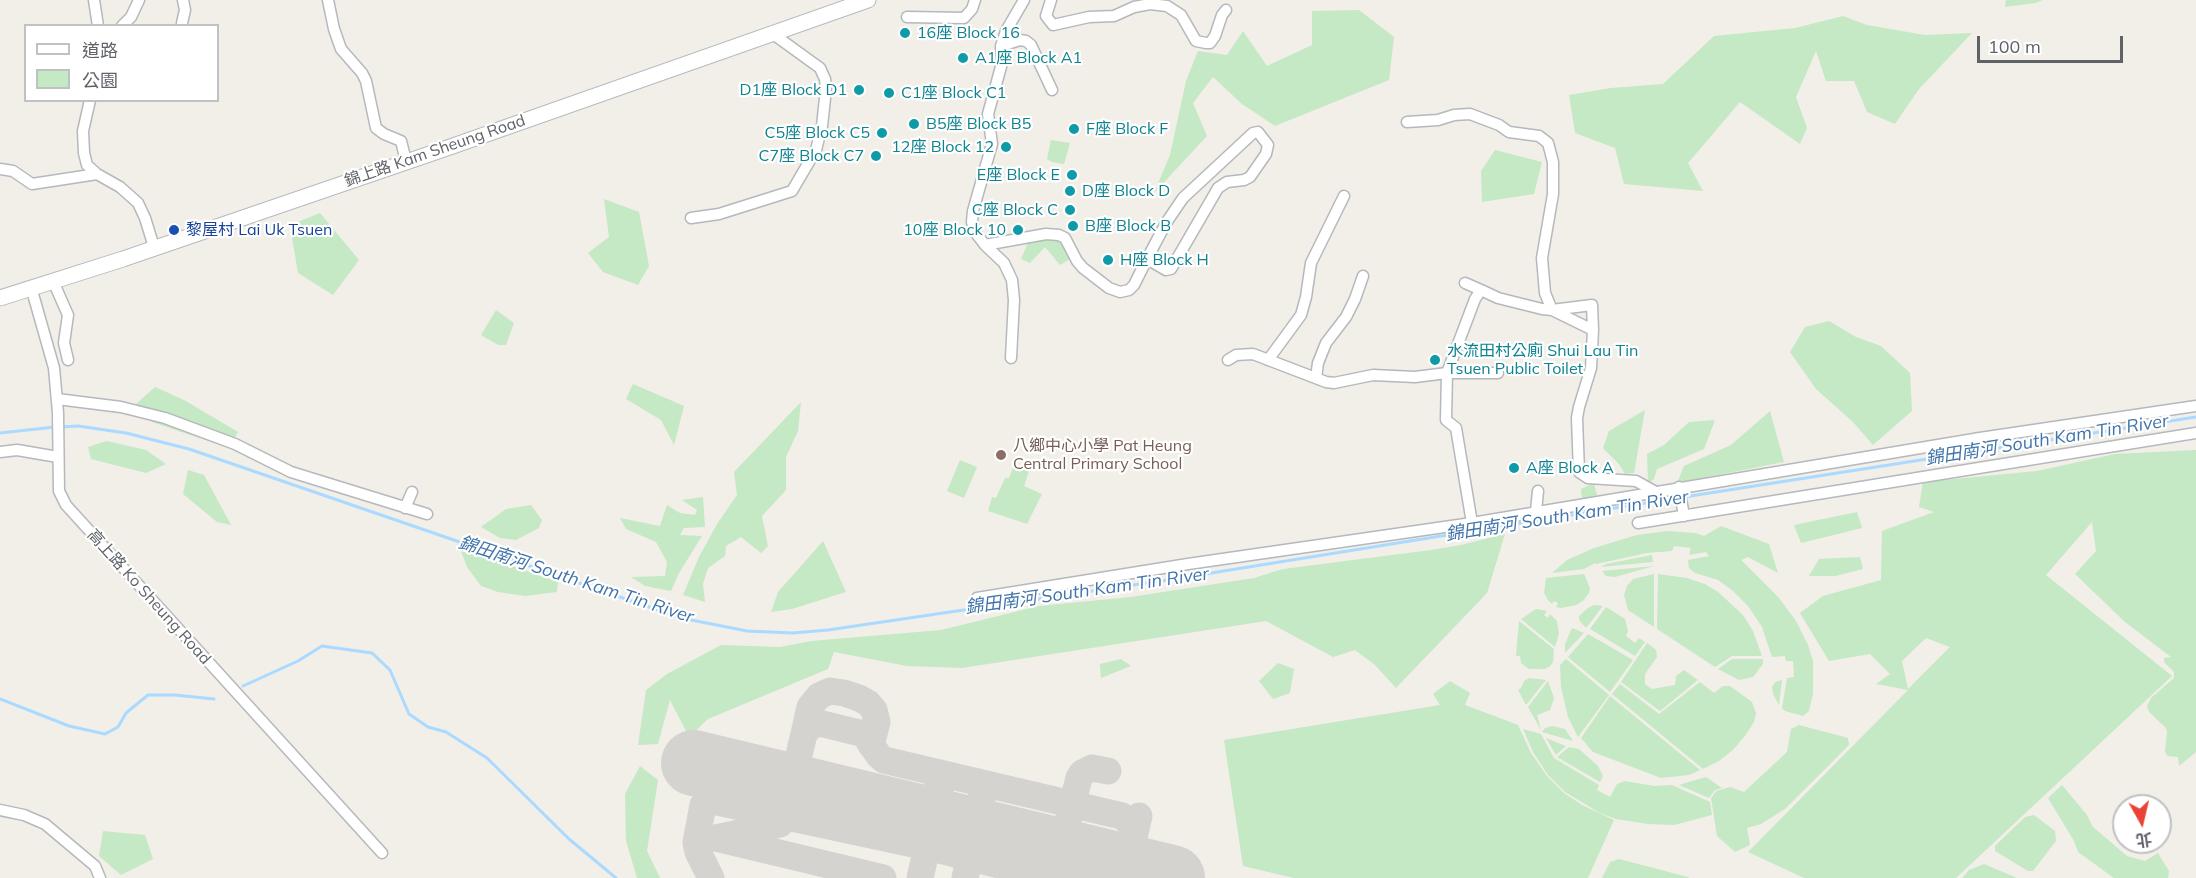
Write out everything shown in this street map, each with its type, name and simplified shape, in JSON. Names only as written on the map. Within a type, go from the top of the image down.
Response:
[{"type":"main road","name":"錦上路 Kam Sheung Road","points":[[0,298],[406,161],[866,0]]},
{"type":"street","points":[[94,0],[98,24]]},
{"type":"street","points":[[124,24],[131,17],[139,0]]},
{"type":"street","points":[[182,23],[185,10],[183,0]]},
{"type":"street","points":[[328,0],[341,49],[366,81],[376,128],[401,141],[406,161]]},
{"type":"street","points":[[907,17],[964,18],[972,9],[975,0]]},
{"type":"street","points":[[1011,358],[1014,289],[1009,271],[975,232],[972,222],[992,144],[988,114],[1002,63],[1001,46],[1006,31],[1024,0]]},
{"type":"street","points":[[1051,0],[1046,16],[1053,25],[1089,17],[1114,16],[1134,7],[1150,4],[1167,6],[1181,15],[1196,41],[1206,43],[1210,43],[1215,36],[1226,10]]},
{"type":"street","points":[[691,218],[719,214],[792,191],[816,150],[822,126],[825,79],[820,68],[773,34]]},
{"type":"street","points":[[1001,46],[1020,40],[1031,45],[1052,90]]},
{"type":"street","points":[[90,102],[83,131],[84,153],[89,168],[120,187],[138,203],[154,247]]},
{"type":"street","points":[[1407,122],[1470,114],[1499,125],[1509,132],[1539,136],[1548,143],[1553,162],[1553,194],[1542,258],[1545,293],[1552,310]]},
{"type":"street","points":[[985,245],[1046,234],[1059,235],[1065,238],[1083,268],[1109,288],[1120,292],[1129,290],[1134,285],[1147,259],[1166,223],[1183,198],[1253,133],[1258,132],[1268,145],[1266,154],[1250,177],[1227,182],[1218,188],[1171,269],[1166,270],[1147,259]]},
{"type":"street","points":[[0,169],[14,171],[32,184],[97,174]]},
{"type":"street","points":[[1268,360],[1301,315],[1311,263],[1344,196]]},
{"type":"street","points":[[1316,378],[1318,363],[1326,343],[1346,317],[1363,276]]},
{"type":"street","points":[[53,280],[68,315],[64,339],[68,360]]},
{"type":"street","points":[[1465,283],[1520,304],[1552,310],[1593,330]]},
{"type":"street","name":"高上路 Ko Sheung Road","points":[[31,287],[54,368],[58,403],[59,491],[66,505],[382,853]]},
{"type":"street","points":[[1472,522],[1456,428],[1446,420],[1447,373],[1475,299],[1481,290]]},
{"type":"street","points":[[1552,310],[1592,305],[1591,368],[1577,418],[1579,472],[1588,477],[1636,481],[1654,491]]},
{"type":"street","points":[[1228,360],[1236,355],[1253,354],[1334,383],[1373,375],[1498,373]]},
{"type":"street","points":[[58,403],[121,407],[165,418],[235,444],[291,472],[427,514]]},
{"type":"street","points":[[977,598],[1472,522],[1968,440],[2196,406]]},
{"type":"street","points":[[1638,524],[2196,433]]},
{"type":"street","points":[[0,452],[17,450],[58,458]]},
{"type":"street","points":[[1679,487],[1684,516]]},
{"type":"street","points":[[1536,511],[1538,491]]},
{"type":"street","points":[[405,508],[412,492]]},
{"type":"street","points":[[0,810],[24,815],[45,824],[95,866],[100,878]]},
{"type":"green space","points":[[2006,0],[2043,0],[2005,7]]},
{"type":"green space","points":[[1359,10],[1394,37],[1389,80],[1275,126],[1242,104],[1213,77],[1193,103],[1207,136],[1154,193],[1170,155],[1186,81],[1198,51],[1227,55],[1243,31],[1267,66],[1312,45],[1312,11]]},
{"type":"green space","points":[[1843,16],[1867,25],[1925,35],[1972,33],[1919,89],[1895,124],[1867,112],[1854,81],[1826,81],[1816,51],[1796,97],[1807,128],[1800,144],[1740,102],[1688,163],[1703,191],[1624,184],[1615,148],[1575,133],[1569,95],[1611,88],[1663,84],[1714,36],[1795,28]]},
{"type":"green space","points":[[1051,140],[1070,143],[1064,164],[1047,159]]},
{"type":"green space","points":[[1495,150],[1542,162],[1534,194],[1482,202],[1481,171]]},
{"type":"green space","points":[[604,199],[639,212],[649,266],[638,285],[603,272],[588,253],[609,237]]},
{"type":"green space","points":[[320,213],[359,260],[333,295],[298,273],[290,225]]},
{"type":"green space","points":[[1049,237],[1065,242],[1070,259],[1060,265],[1045,247],[1030,263],[1021,259],[1030,238]]},
{"type":"green space","points":[[496,310],[514,323],[506,345],[498,345],[481,335]]},
{"type":"green space","points":[[1829,321],[1856,337],[1881,346],[1910,373],[1912,411],[1873,445],[1853,422],[1816,389],[1790,352],[1805,327]]},
{"type":"green space","points":[[633,384],[684,406],[674,445],[661,420],[626,399]]},
{"type":"green space","points":[[155,387],[184,400],[238,432],[229,448],[152,422],[136,404]]},
{"type":"green space","points":[[801,402],[798,431],[786,457],[786,490],[762,516],[768,546],[761,553],[741,537],[726,546],[725,556],[708,568],[703,584],[705,602],[683,595],[699,557],[717,524],[737,495],[734,472]]},
{"type":"green space","points":[[1645,410],[1634,473],[1625,474],[1619,464],[1603,448],[1609,431]]},
{"type":"green space","points":[[1770,411],[1784,462],[1677,483],[1684,466],[1731,445]]},
{"type":"green space","points":[[1715,420],[1704,449],[1657,469],[1654,479],[1648,483],[1647,454],[1664,445],[1689,422]]},
{"type":"green space","points":[[107,441],[146,450],[166,464],[146,473],[91,459],[88,447]]},
{"type":"green space","points":[[2196,450],[2196,752],[2179,766],[2178,757],[2167,756],[2165,751],[2166,728],[2149,712],[2147,706],[2151,698],[2174,678],[2174,672],[2164,662],[2164,658],[2171,657],[2125,622],[2075,574],[2096,551],[2092,522],[2046,575],[2172,676],[1956,878],[1804,878],[1748,852],[1908,690],[1876,684],[1890,674],[1870,654],[1829,661],[1800,613],[1823,596],[1881,580],[1882,531],[1934,512],[1919,507],[1923,482],[2037,471],[2115,454]],"holes":[[[1926,638],[1950,647],[1908,689],[1902,661]]]},
{"type":"green space","points":[[960,460],[977,467],[964,498],[947,491]]},
{"type":"green space","points":[[1014,465],[1029,471],[1024,486],[1042,494],[1027,524],[988,511],[992,497],[996,498],[1005,478],[1009,478]]},
{"type":"green space","points":[[188,470],[204,475],[231,525],[217,522],[183,494]]},
{"type":"green space","points":[[1594,483],[1597,495],[1582,500],[1581,489]]},
{"type":"green space","points":[[703,497],[705,527],[684,528],[680,535],[702,536],[679,573],[671,591],[645,586],[631,577],[665,576],[667,562],[656,542],[626,529],[620,518],[660,526],[667,505],[680,513],[695,515],[697,510],[682,500]]},
{"type":"green space","points":[[531,505],[542,520],[539,528],[516,540],[500,538],[481,527],[506,509]]},
{"type":"green space","points":[[1857,512],[1862,528],[1801,543],[1794,525]]},
{"type":"green space","points":[[1721,526],[1769,544],[1778,573],[1748,557],[1741,560],[1779,598],[1796,621],[1808,645],[1813,661],[1813,694],[1809,711],[1803,716],[1782,708],[1787,678],[1794,677],[1793,661],[1786,661],[1785,656],[1772,657],[1762,627],[1748,606],[1733,591],[1718,580],[1695,573],[1689,568],[1688,560],[1709,556],[1706,552],[1689,555],[1691,548],[1674,546],[1672,551],[1647,553],[1595,563],[1584,569],[1552,573],[1567,560],[1594,548],[1637,535],[1667,531],[1704,536]]},
{"type":"green space","points":[[1505,534],[1487,593],[1396,688],[1375,665],[1355,650],[1333,657],[1266,621],[962,668],[907,666],[834,652],[828,669],[708,719],[689,737],[670,700],[658,744],[638,745],[646,690],[667,674],[721,645],[780,647],[811,641],[941,630],[1039,606],[1131,597],[1254,578],[1283,569],[1431,550]]},
{"type":"green space","points":[[823,541],[846,592],[792,609],[771,612],[778,592]]},
{"type":"green space","points":[[461,551],[490,558],[558,582],[557,592],[525,596],[498,592],[481,586],[467,567]]},
{"type":"green space","points":[[1652,555],[1653,562],[1601,567],[1606,564]]},
{"type":"green space","points":[[1860,557],[1863,569],[1835,576],[1809,576],[1819,559]]},
{"type":"green space","points":[[1654,566],[1615,577],[1606,576],[1602,571]]},
{"type":"green space","points":[[1584,574],[1590,588],[1584,600],[1576,605],[1561,608],[1556,607],[1558,603],[1554,601],[1552,604],[1548,600],[1544,593],[1546,578]]},
{"type":"green space","points":[[1654,574],[1654,627],[1628,610],[1624,595],[1633,579]]},
{"type":"green space","points":[[1658,574],[1687,578],[1705,584],[1718,592],[1743,615],[1753,631],[1762,656],[1732,656],[1715,667],[1657,629]]},
{"type":"green space","points":[[1594,605],[1603,606],[1586,628],[1579,620],[1579,616]]},
{"type":"green space","points":[[1606,607],[1625,619],[1628,631],[1626,636],[1635,643],[1639,638],[1645,642],[1635,656],[1590,629]]},
{"type":"green space","points":[[1536,609],[1547,611],[1544,615],[1548,618],[1550,614],[1557,621],[1559,634],[1555,647],[1521,619]]},
{"type":"green space","points":[[1519,621],[1554,649],[1553,662],[1550,666],[1545,669],[1529,669],[1521,663],[1520,656],[1516,656]]},
{"type":"green space","points":[[1572,628],[1584,633],[1565,653],[1565,644]]},
{"type":"green space","points":[[1588,634],[1633,660],[1610,692],[1568,657]]},
{"type":"green space","points":[[1647,643],[1656,650],[1657,657],[1645,674],[1645,684],[1652,689],[1675,685],[1676,676],[1684,670],[1698,680],[1660,711],[1621,682]]},
{"type":"green space","points":[[1121,659],[1131,666],[1101,678],[1100,664]]},
{"type":"green space","points":[[1566,659],[1609,695],[1578,737],[1568,717],[1561,687],[1560,665]]},
{"type":"green space","points":[[1732,659],[1763,659],[1763,664],[1753,677],[1739,680],[1718,669]]},
{"type":"green space","points":[[1278,663],[1294,669],[1290,693],[1273,699],[1259,681]]},
{"type":"green space","points":[[1529,678],[1546,680],[1526,705],[1518,690]]},
{"type":"green space","points":[[1782,680],[1779,705],[1772,687],[1775,682]]},
{"type":"green space","points":[[1450,681],[1470,693],[1465,705],[1518,725],[1531,753],[1547,776],[1564,793],[1582,805],[1614,820],[1588,878],[1294,878],[1243,866],[1224,740],[1440,705],[1433,694]]},
{"type":"green space","points":[[1548,681],[1554,698],[1550,710],[1537,715],[1541,730],[1528,707]]},
{"type":"green space","points":[[1700,682],[1714,693],[1723,686],[1730,686],[1752,702],[1756,713],[1754,722],[1733,750],[1719,761],[1703,769],[1612,694],[1620,684],[1659,714]]},
{"type":"green space","points":[[1610,696],[1700,770],[1689,775],[1661,778],[1593,752],[1581,738]]},
{"type":"green space","points":[[1799,725],[1848,738],[1849,745],[1785,809],[1761,824],[1747,828],[1750,845],[1735,852],[1717,836],[1711,798],[1716,791],[1730,787],[1744,792],[1787,752],[1791,729]]},
{"type":"green space","points":[[1552,726],[1565,729],[1573,741],[1542,732],[1545,728]]},
{"type":"green space","points":[[1523,729],[1541,734],[1554,758],[1599,785],[1597,790],[1610,797],[1617,784],[1625,781],[1654,786],[1672,785],[1710,802],[1712,815],[1674,825],[1616,819],[1600,813],[1565,792],[1548,775],[1533,752]]},
{"type":"green space","points":[[1546,738],[1566,746],[1556,755]]},
{"type":"green space","points":[[1569,747],[1579,749],[1598,766],[1603,776],[1600,782],[1557,757]]},
{"type":"green space","points":[[640,766],[658,780],[647,851],[660,878],[637,878],[626,841],[625,794]]},
{"type":"green space","points":[[1706,777],[1722,788],[1715,790],[1709,798],[1679,785]]},
{"type":"green space","points":[[2062,785],[2087,815],[2093,827],[2112,843],[2112,854],[2125,854],[2145,861],[2159,854],[2169,871],[2168,878],[2114,878],[2078,852],[2074,841],[2048,798]]},
{"type":"green space","points":[[2034,815],[2055,831],[2056,841],[2033,871],[2028,871],[1995,851],[1995,846],[2025,817]]},
{"type":"green space","points":[[103,831],[145,835],[153,859],[121,875],[99,856]]},
{"type":"green space","points":[[1619,859],[1689,878],[1602,878],[1610,862]]},
{"type":"green space","points":[[1984,864],[2017,878],[1962,878],[1969,870]]},
{"type":"waterway","name":"錦田南河 South Kam Tin River","points":[[1684,497],[2196,417]]},
{"type":"waterway","name":"錦田南河 South Kam Tin River","points":[[61,427],[78,426],[126,433],[189,449],[681,618],[747,631],[793,633],[828,630],[1174,579],[1677,498]]},
{"type":"waterway","name":"錦田南河 South Kam Tin River","points":[[0,433],[55,427]]},
{"type":"waterway","points":[[243,686],[298,661],[322,646],[372,653],[390,670],[409,714],[428,727],[446,732],[487,758],[569,839],[616,878]]},
{"type":"waterway","points":[[0,699],[69,726],[105,734],[118,727],[126,713],[148,695],[214,699]]},
{"type":"taxiway","points":[[804,734],[810,707],[819,696],[830,691],[844,693],[868,703],[874,710],[877,722],[871,745]]},
{"type":"taxiway","points":[[716,838],[780,824],[784,820],[795,801],[797,788],[795,771],[804,734],[812,724],[823,724],[864,734],[884,760],[1122,816],[1133,826],[1134,831]]},
{"type":"taxiway","points":[[1068,821],[1082,773],[1092,768],[1108,771]]},
{"type":"taxiway","points":[[920,878],[940,791],[939,783],[932,771]]},
{"type":"taxiway","points":[[965,878],[982,799],[981,790],[975,781]]},
{"type":"taxiway","points":[[697,837],[703,805],[708,800],[927,847],[1035,874],[1039,878]]},
{"type":"taxiway","points":[[810,818],[867,805]]},
{"type":"taxiway","points":[[1127,867],[1139,816]]},
{"type":"taxiway","points":[[711,878],[698,852],[697,837],[716,838],[883,878]]},
{"type":"runway","points":[[694,763],[1172,878]]},
{"type":"place","name":"16座 Block 16","points":[[905,33]]},
{"type":"place","name":"A1座 Block A1","points":[[963,58]]},
{"type":"place","name":"D1座 Block D1","points":[[859,90]]},
{"type":"place","name":"C1座 Block C1","points":[[889,93]]},
{"type":"place","name":"B5座 Block B5","points":[[914,124]]},
{"type":"place","name":"F座 Block F","points":[[1074,129]]},
{"type":"place","name":"C5座 Block C5","points":[[882,133]]},
{"type":"place","name":"12座 Block 12","points":[[1006,147]]},
{"type":"place","name":"C7座 Block C7","points":[[876,156]]},
{"type":"place","name":"E座 Block E","points":[[1072,175]]},
{"type":"place","name":"D座 Block D","points":[[1070,191]]},
{"type":"place","name":"C座 Block C","points":[[1070,210]]},
{"type":"place","name":"B座 Block B","points":[[1073,226]]},
{"type":"place","name":"黎屋村 Lai Uk Tsuen","points":[[174,230]]},
{"type":"place","name":"10座 Block 10","points":[[1018,230]]},
{"type":"place","name":"H座 Block H","points":[[1108,260]]},
{"type":"place","name":"水流田村公廁 Shui Lau Tin Tsuen Public Toilet","points":[[1435,360]]},
{"type":"place","name":"八鄉中心小學 Pat Heung Central Primary School","points":[[1001,455]]},
{"type":"place","name":"A座 Block A","points":[[1514,468]]}]
